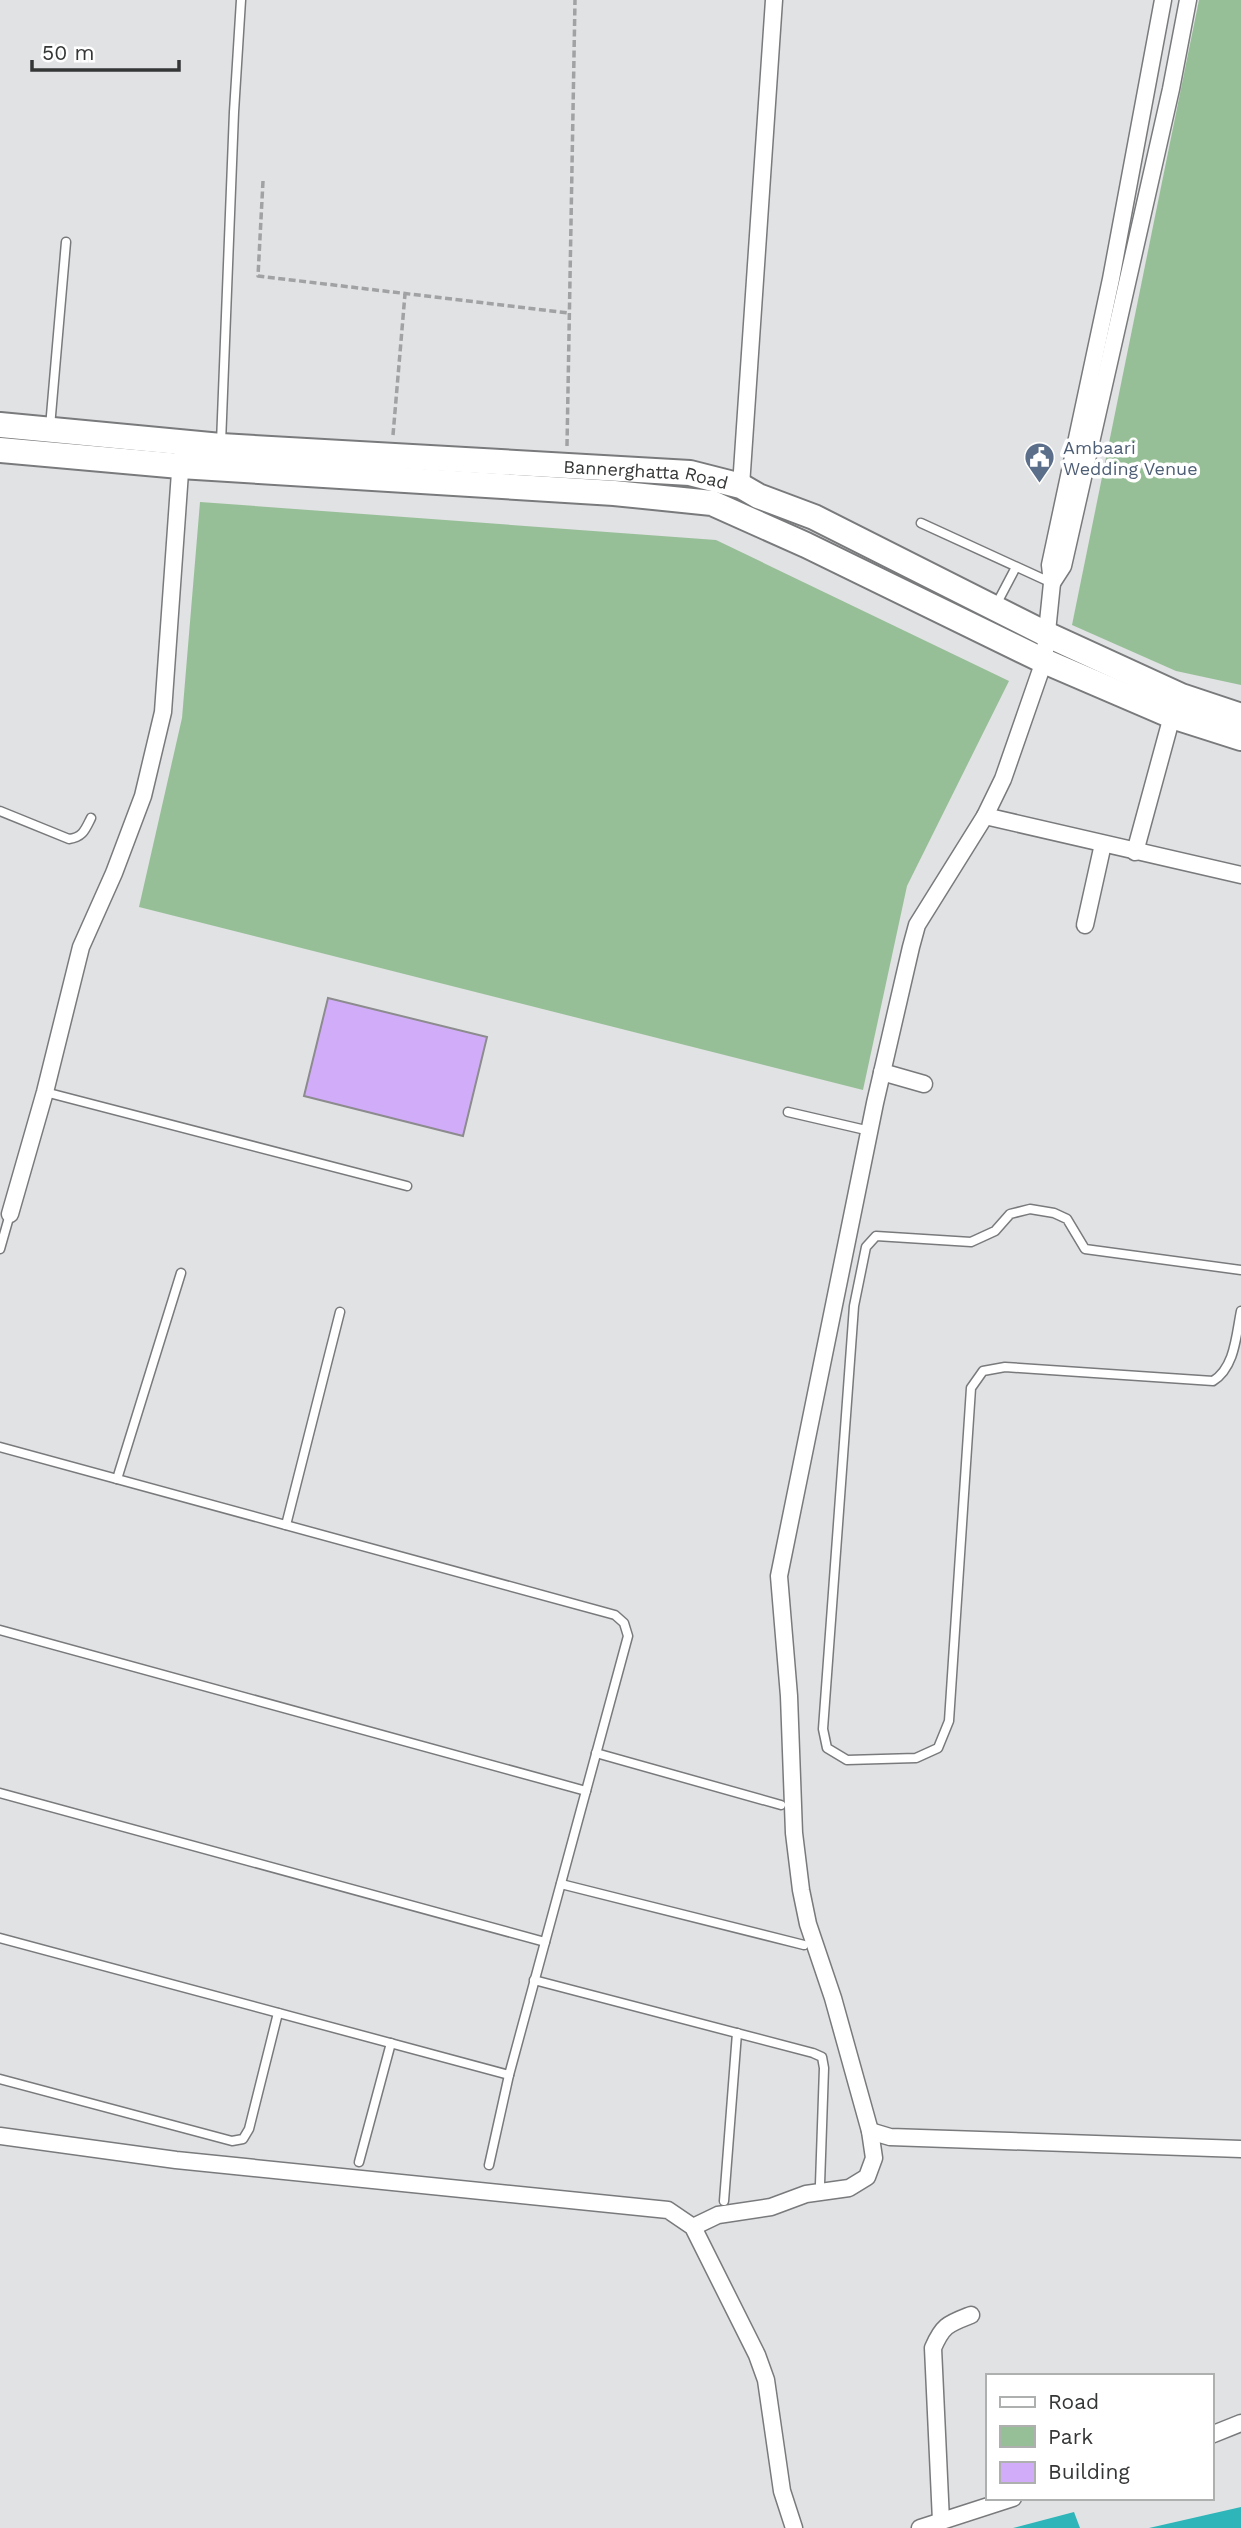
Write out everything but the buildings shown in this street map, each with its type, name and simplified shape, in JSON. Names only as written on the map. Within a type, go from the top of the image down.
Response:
[{"type":"main road","name":"Bannerghatta Road","points":[[0,425],[50,430],[181,454],[221,446],[690,473],[741,486],[758,496],[814,517],[1048,635],[1181,696],[1241,716]]},
{"type":"main road","name":"Bannerghatta Road","points":[[0,450],[181,454],[712,503],[806,545],[1044,661],[1172,716],[1241,738]]},
{"type":"street","points":[[741,486],[774,0]]},
{"type":"street","points":[[692,2227],[718,2216],[771,2207],[806,2194],[857,2185],[872,2170],[874,2147],[870,2131],[833,1998],[808,1924],[801,1890],[794,1833],[789,1696],[779,1576],[870,1131],[917,925],[985,816],[1003,779],[1044,661],[1052,583],[1050,565],[1111,279],[1163,0]]},
{"type":"street","points":[[1052,583],[1063,566],[1171,89],[1188,0]]},
{"type":"street","points":[[10,1214],[45,1092],[81,947],[114,873],[143,796],[158,738],[163,712],[181,454]]},
{"type":"street","points":[[1135,852],[1172,716]]},
{"type":"street","points":[[985,816],[1241,874]]},
{"type":"street","points":[[1085,925],[1103,844]]},
{"type":"street","points":[[883,1072],[924,1084]]},
{"type":"street","points":[[870,2131],[890,2137],[1241,2149]]},
{"type":"street","points":[[0,2136],[176,2160],[668,2210],[692,2227],[757,2356],[766,2380],[782,2491],[794,2528]]},
{"type":"street","points":[[941,2521],[933,2348],[947,2324],[971,2315]]},
{"type":"street","points":[[1213,2434],[1241,2423]]},
{"type":"street","points":[[920,2528],[1007,2500]]},
{"type":"lane","points":[[221,446],[241,0]]},
{"type":"lane","points":[[50,430],[66,242]]},
{"type":"lane","points":[[921,523],[1052,583]]},
{"type":"lane","points":[[994,608],[1016,567]]},
{"type":"lane","points":[[0,811],[69,839],[83,834],[91,818]]},
{"type":"lane","points":[[45,1092],[407,1186]]},
{"type":"lane","points":[[789,1112],[870,1131]]},
{"type":"lane","points":[[1241,1270],[1085,1249],[1067,1219],[1054,1213],[1030,1209],[1010,1214],[995,1231],[971,1242],[876,1236],[866,1247],[854,1306],[823,1729],[827,1748],[847,1760],[916,1758],[938,1748],[949,1721],[971,1388],[983,1371],[1005,1367],[1213,1381],[1225,1373],[1241,1311]]},
{"type":"lane","points":[[0,1249],[10,1214]]},
{"type":"lane","points":[[117,1479],[181,1273]]},
{"type":"lane","points":[[286,1525],[340,1312]]},
{"type":"lane","points":[[0,1447],[615,1615],[624,1623],[628,1636],[509,2075],[489,2165]]},
{"type":"lane","points":[[0,1630],[586,1791]]},
{"type":"lane","points":[[596,1753],[781,1805]]},
{"type":"lane","points":[[0,1793],[545,1942]]},
{"type":"lane","points":[[561,1884],[804,1945]]},
{"type":"lane","points":[[0,1938],[509,2075]]},
{"type":"lane","points":[[534,1980],[822,2057],[824,2068],[820,2184]]},
{"type":"lane","points":[[0,2079],[232,2141],[243,2139],[249,2129],[278,2012]]},
{"type":"lane","points":[[724,2202],[737,2033]]},
{"type":"lane","points":[[359,2162],[391,2043]]},
{"type":"path","points":[[566,466],[575,0]]},
{"type":"path","points":[[263,181],[258,276],[569,313]]},
{"type":"path","points":[[391,457],[405,294]]},
{"type":"green space","points":[[1199,0],[1241,0],[1241,685],[1176,671],[1072,625]]},
{"type":"green space","points":[[200,502],[716,540],[1009,681],[907,886],[863,1090],[139,907],[182,718]]},
{"type":"water","points":[[1241,2507],[1241,2528],[1149,2528]]},
{"type":"water","points":[[1074,2512],[1080,2528],[1013,2528]]},
{"type":"place","name":"Ambaari Wedding Venue","points":[[1040,484]]}]
